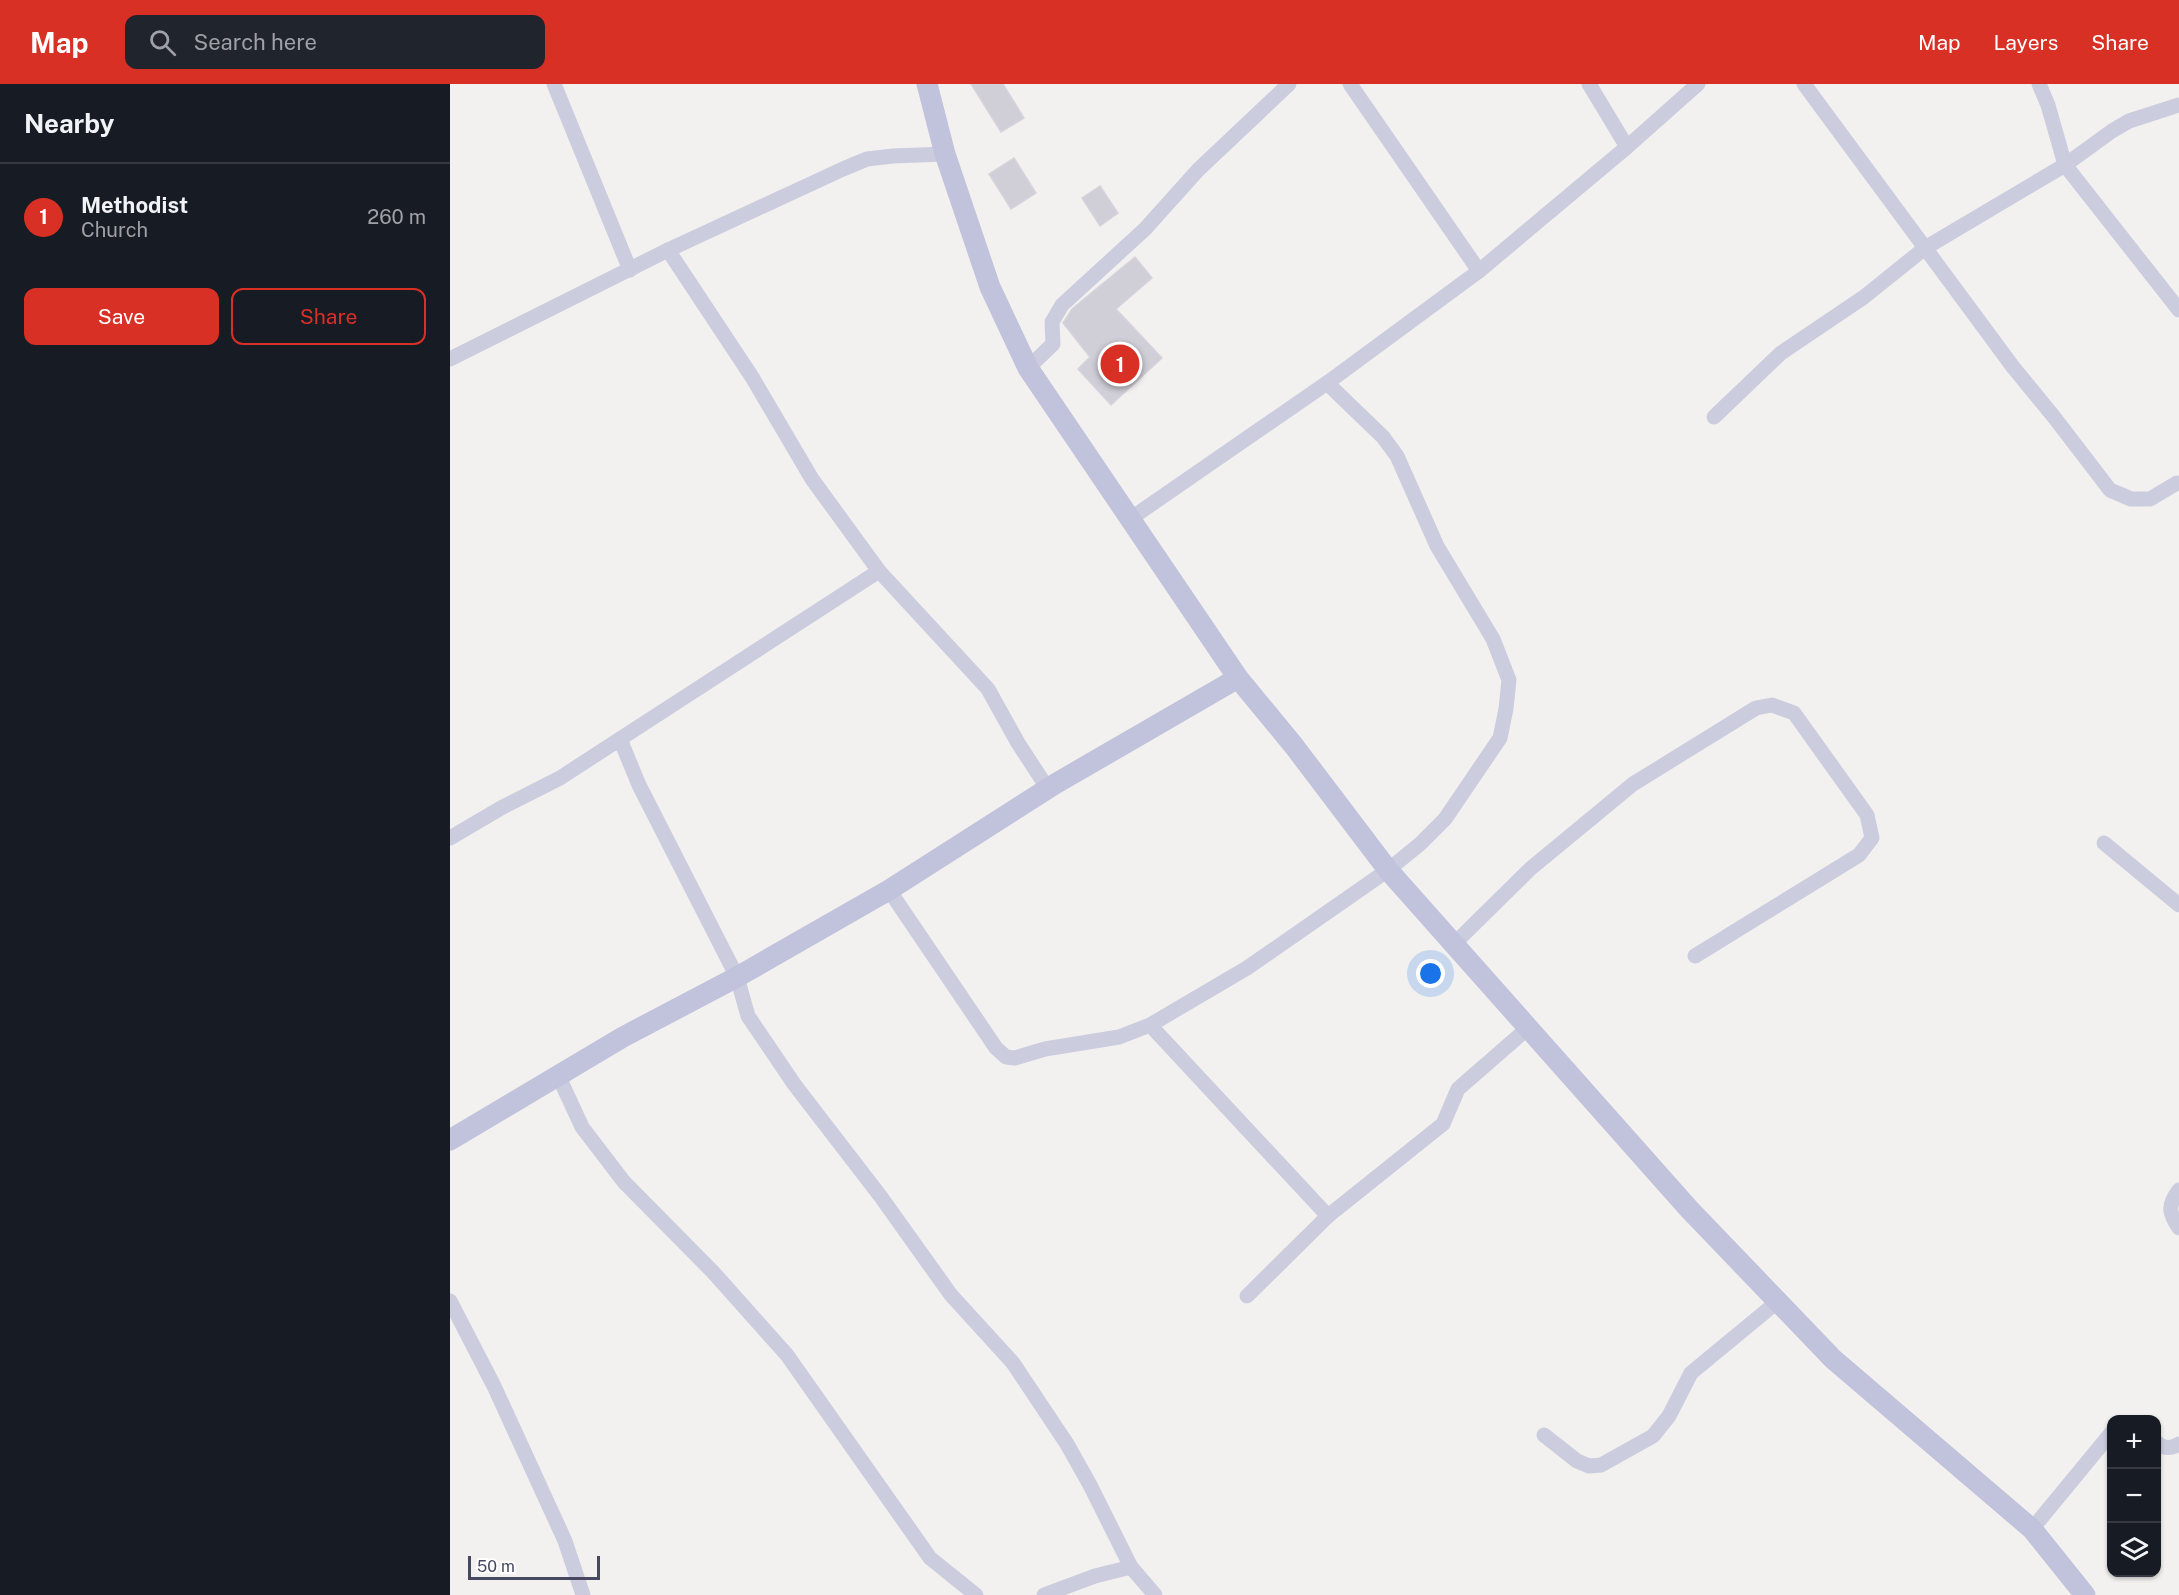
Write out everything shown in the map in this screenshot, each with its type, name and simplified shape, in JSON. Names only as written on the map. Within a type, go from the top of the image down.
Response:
[{"type":"street","points":[[554,84],[630,270]]},
{"type":"street","points":[[927,84],[945,154],[990,287],[1028,368],[1238,678],[1314,772],[1388,870],[1689,1209],[1833,1359],[2032,1528],[2075,1591]]},
{"type":"street","points":[[1028,368],[1053,344],[1052,322],[1062,305],[1145,229],[1198,170],[1289,84]]},
{"type":"street","points":[[1350,84],[1479,271]]},
{"type":"street","points":[[1589,84],[1627,147]]},
{"type":"street","points":[[1130,519],[1327,383],[1479,271],[1627,147],[1698,84]]},
{"type":"street","points":[[1804,84],[2013,367],[2109,490],[2131,499],[2150,499],[2178,483]]},
{"type":"street","points":[[2039,84],[2048,105],[2065,165],[2179,310]]},
{"type":"street","points":[[1713,417],[1781,353],[1864,297],[1925,248],[2065,165],[2112,130],[2129,121],[2179,105]]},
{"type":"street","points":[[450,359],[668,250],[867,159],[945,154]]},
{"type":"street","points":[[668,250],[752,377],[812,479],[879,571],[988,689],[1018,743],[1048,789]]},
{"type":"street","points":[[889,890],[996,1047],[1006,1057],[1015,1058],[1045,1049],[1119,1037],[1150,1025],[1247,968],[1388,870],[1420,844],[1445,819],[1500,738],[1509,680],[1493,639],[1437,546],[1397,456],[1383,437],[1327,383]]},
{"type":"street","points":[[454,832],[560,778],[879,571]]},
{"type":"street","points":[[450,1140],[623,1036],[737,977],[889,890],[1048,789],[1238,678]]},
{"type":"street","points":[[1454,945],[1530,869],[1633,784],[1756,708],[1772,705],[1794,713],[1867,815],[1872,838],[1859,855],[1695,956]]},
{"type":"street","points":[[620,740],[639,785],[737,977],[748,1016],[795,1084],[881,1197],[951,1295],[1013,1364],[1067,1444],[1131,1567],[1155,1595]]},
{"type":"street","points":[[2104,843],[2179,905]]},
{"type":"street","points":[[1150,1025],[1328,1216]]},
{"type":"street","points":[[1247,1296],[1328,1216],[1443,1124],[1458,1089],[1528,1028]]},
{"type":"street","points":[[558,1074],[582,1127],[624,1182],[713,1272],[787,1355],[930,1558],[976,1595]]},
{"type":"street","points":[[2179,1190],[2171,1204],[2170,1215],[2179,1228]]},
{"type":"street","points":[[450,1301],[494,1386],[560,1530],[583,1595]]},
{"type":"street","points":[[1544,1434],[1577,1461],[1589,1466],[1601,1464],[1653,1436],[1669,1416],[1691,1373],[1777,1302]]},
{"type":"street","points":[[2032,1528],[2107,1438]]},
{"type":"street","points":[[2161,1446],[2172,1448],[2179,1444]]},
{"type":"street","points":[[1044,1595],[1095,1576],[1131,1567]]},
{"type":"building","points":[[971,84],[1003,84],[1024,118],[1001,132]]},
{"type":"building","points":[[1014,158],[1036,193],[1011,209],[989,174]]},
{"type":"building","points":[[1100,186],[1118,213],[1100,226],[1082,198]]},
{"type":"building","points":[[1135,257],[1152,278],[1116,309],[1162,358],[1111,405],[1078,369],[1090,357],[1063,323],[1072,309]]},
{"type":"place","name":"Methodist","points":[[1120,364]]}]
